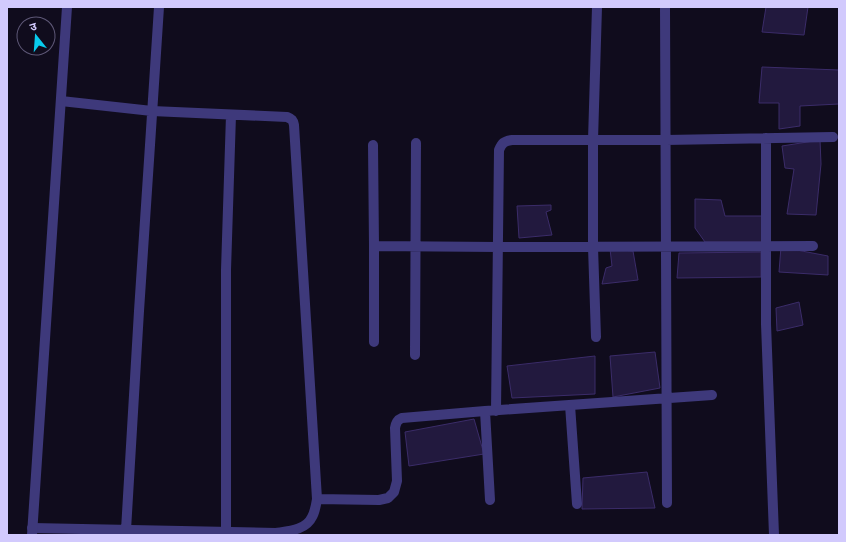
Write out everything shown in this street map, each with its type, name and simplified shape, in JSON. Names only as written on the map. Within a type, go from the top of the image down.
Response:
[{"type":"street","points":[[61,101],[152,111],[287,117],[293,120],[317,499],[313,516],[308,524],[291,531],[276,532],[126,530],[32,532],[67,7]]},
{"type":"street","points":[[126,530],[138,311],[159,7]]},
{"type":"street","points":[[596,337],[593,247],[593,140],[597,7]]},
{"type":"street","points":[[665,7],[667,503]]},
{"type":"street","points":[[226,532],[226,270],[231,115]]},
{"type":"street","points":[[496,410],[499,150],[501,144],[506,140],[666,140],[833,137]]},
{"type":"street","points":[[766,138],[766,324],[774,535]]},
{"type":"street","points":[[415,355],[416,143]]},
{"type":"street","points":[[373,145],[374,342]]},
{"type":"street","points":[[374,246],[813,246]]},
{"type":"street","points":[[317,499],[379,500],[388,498],[394,492],[397,482],[396,423],[398,420],[407,417],[712,396]]},
{"type":"street","points":[[570,405],[577,504]]},
{"type":"street","points":[[485,411],[490,500]]},
{"type":"building","points":[[766,7],[808,7],[804,35],[762,32]]},
{"type":"building","points":[[762,67],[839,70],[839,104],[800,106],[800,126],[779,129],[779,103],[759,103]]},
{"type":"building","points":[[820,140],[821,164],[816,215],[787,214],[794,169],[785,168],[782,146]]},
{"type":"building","points":[[695,199],[721,200],[725,216],[766,216],[764,242],[705,242],[695,228]]},
{"type":"building","points":[[551,205],[551,210],[546,212],[552,235],[519,238],[517,206]]},
{"type":"building","points":[[781,247],[828,256],[828,275],[779,272]]},
{"type":"building","points":[[610,249],[633,251],[638,280],[602,284],[606,268],[612,266]]},
{"type":"building","points":[[761,252],[761,277],[677,278],[679,253]]},
{"type":"building","points":[[799,302],[803,325],[777,331],[776,308]]},
{"type":"building","points":[[655,352],[660,388],[613,397],[610,356]]},
{"type":"building","points":[[595,356],[595,394],[512,398],[507,366]]},
{"type":"building","points":[[474,419],[484,454],[409,466],[405,432]]},
{"type":"building","points":[[647,472],[655,508],[582,509],[583,478]]}]
